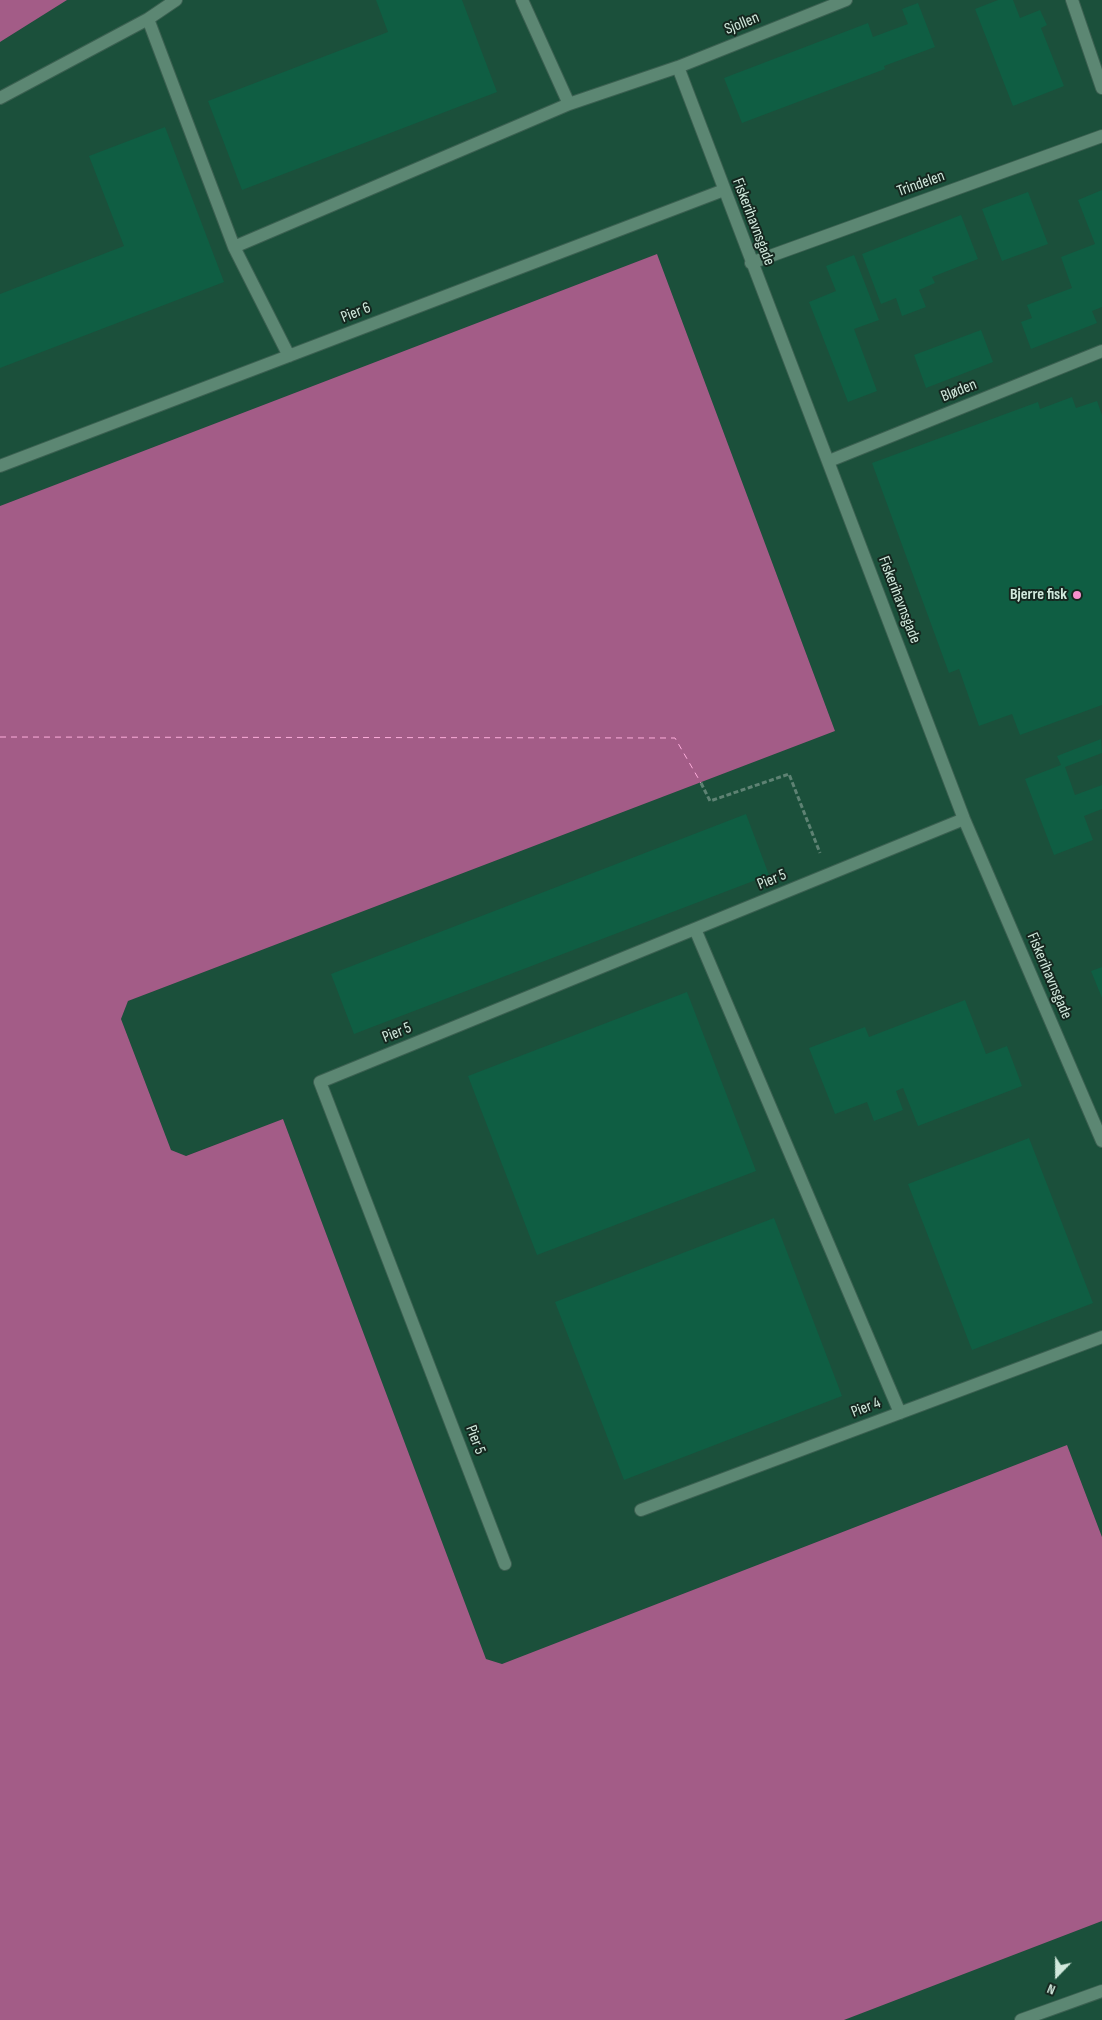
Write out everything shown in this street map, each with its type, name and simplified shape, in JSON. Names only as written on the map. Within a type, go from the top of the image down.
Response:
[{"type":"street","points":[[0,98],[148,19],[176,0]]},
{"type":"street","points":[[522,0],[569,104]]},
{"type":"street","name":"Sjollen","points":[[234,247],[569,104],[678,67],[846,0]]},
{"type":"street","points":[[1072,0],[1102,88]]},
{"type":"street","points":[[148,19],[234,247],[290,356]]},
{"type":"street","name":"Fiskerihavnsgade","points":[[678,67],[964,819],[1102,1141]]},
{"type":"street","name":"Trindelen","points":[[751,263],[1102,136]]},
{"type":"street","name":"Pier 6","points":[[0,466],[724,190]]},
{"type":"street","name":"Bløden","points":[[829,461],[1102,351]]},
{"type":"street","name":"Pier 5","points":[[505,1564],[320,1082],[964,819]]},
{"type":"street","points":[[695,929],[900,1413]]},
{"type":"street","name":"Pier 4","points":[[641,1510],[1102,1337]]},
{"type":"street","points":[[1021,2020],[1102,1991]]},
{"type":"path","points":[[701,783],[710,802],[789,774],[828,874]]},
{"type":"shaded area","points":[[0,0],[67,0],[0,42]]},
{"type":"shaded area","points":[[67,0],[1102,0],[1102,1537],[1067,1445],[502,1664],[486,1659],[283,1119],[185,1156],[171,1150],[121,1019],[128,1001],[835,731],[657,254],[0,506],[0,42]]},
{"type":"shaded area","points":[[657,254],[835,731],[128,1001],[121,1019],[171,1150],[186,1156],[283,1119],[486,1659],[502,1664],[1067,1445],[1102,1537],[1102,1921],[844,2020],[0,2020],[0,506]]},
{"type":"shaded area","points":[[1102,1921],[1102,2020],[844,2020]]},
{"type":"building","points":[[376,0],[462,0],[497,92],[242,190],[208,101],[388,32]]},
{"type":"building","points":[[998,0],[1013,0],[1020,18],[1040,10],[1047,25],[1041,28],[1064,86],[1013,106],[975,9]]},
{"type":"building","points":[[918,3],[935,47],[884,66],[885,69],[742,123],[724,78],[868,23],[873,37],[908,24],[902,9]]},
{"type":"building","points":[[165,127],[224,282],[0,368],[0,294],[124,246],[89,156]]},
{"type":"building","points":[[1102,190],[1102,307],[1092,311],[1097,323],[1031,349],[1021,322],[1032,318],[1027,305],[1072,288],[1061,257],[1095,244],[1078,200]]},
{"type":"building","points":[[1028,192],[1048,244],[1002,261],[982,209]]},
{"type":"building","points":[[961,215],[978,259],[932,277],[935,283],[919,290],[926,307],[902,316],[896,298],[881,304],[862,254]]},
{"type":"building","points":[[854,255],[879,320],[854,329],[877,391],[848,402],[809,302],[836,291],[826,266]]},
{"type":"building","points":[[981,330],[993,362],[926,388],[914,355]]},
{"type":"building","points":[[1072,397],[1076,408],[1097,401],[1102,415],[1102,705],[1020,735],[1012,714],[979,726],[959,669],[949,673],[872,463],[1038,402],[1040,409]]},
{"type":"building","points":[[1101,739],[1102,753],[1065,767],[1075,795],[1102,785],[1102,809],[1084,816],[1093,840],[1054,855],[1025,779],[1061,765],[1057,756]]},
{"type":"building","points":[[746,814],[769,875],[354,1034],[331,974]]},
{"type":"building","points":[[1102,967],[1102,998],[1091,971]]},
{"type":"building","points":[[687,992],[756,1171],[537,1255],[468,1076]]},
{"type":"building","points":[[965,1000],[986,1054],[1007,1046],[1022,1086],[918,1126],[903,1088],[896,1091],[903,1110],[874,1121],[867,1102],[835,1114],[809,1048],[865,1027],[869,1037]]},
{"type":"building","points":[[1029,1138],[1093,1303],[972,1350],[908,1184]]},
{"type":"building","points":[[774,1218],[842,1396],[624,1480],[555,1302]]},
{"type":"ferry route","points":[[0,737],[675,738],[701,783]]},
{"type":"place","name":"Bjerre fisk","points":[[1077,595]]}]
